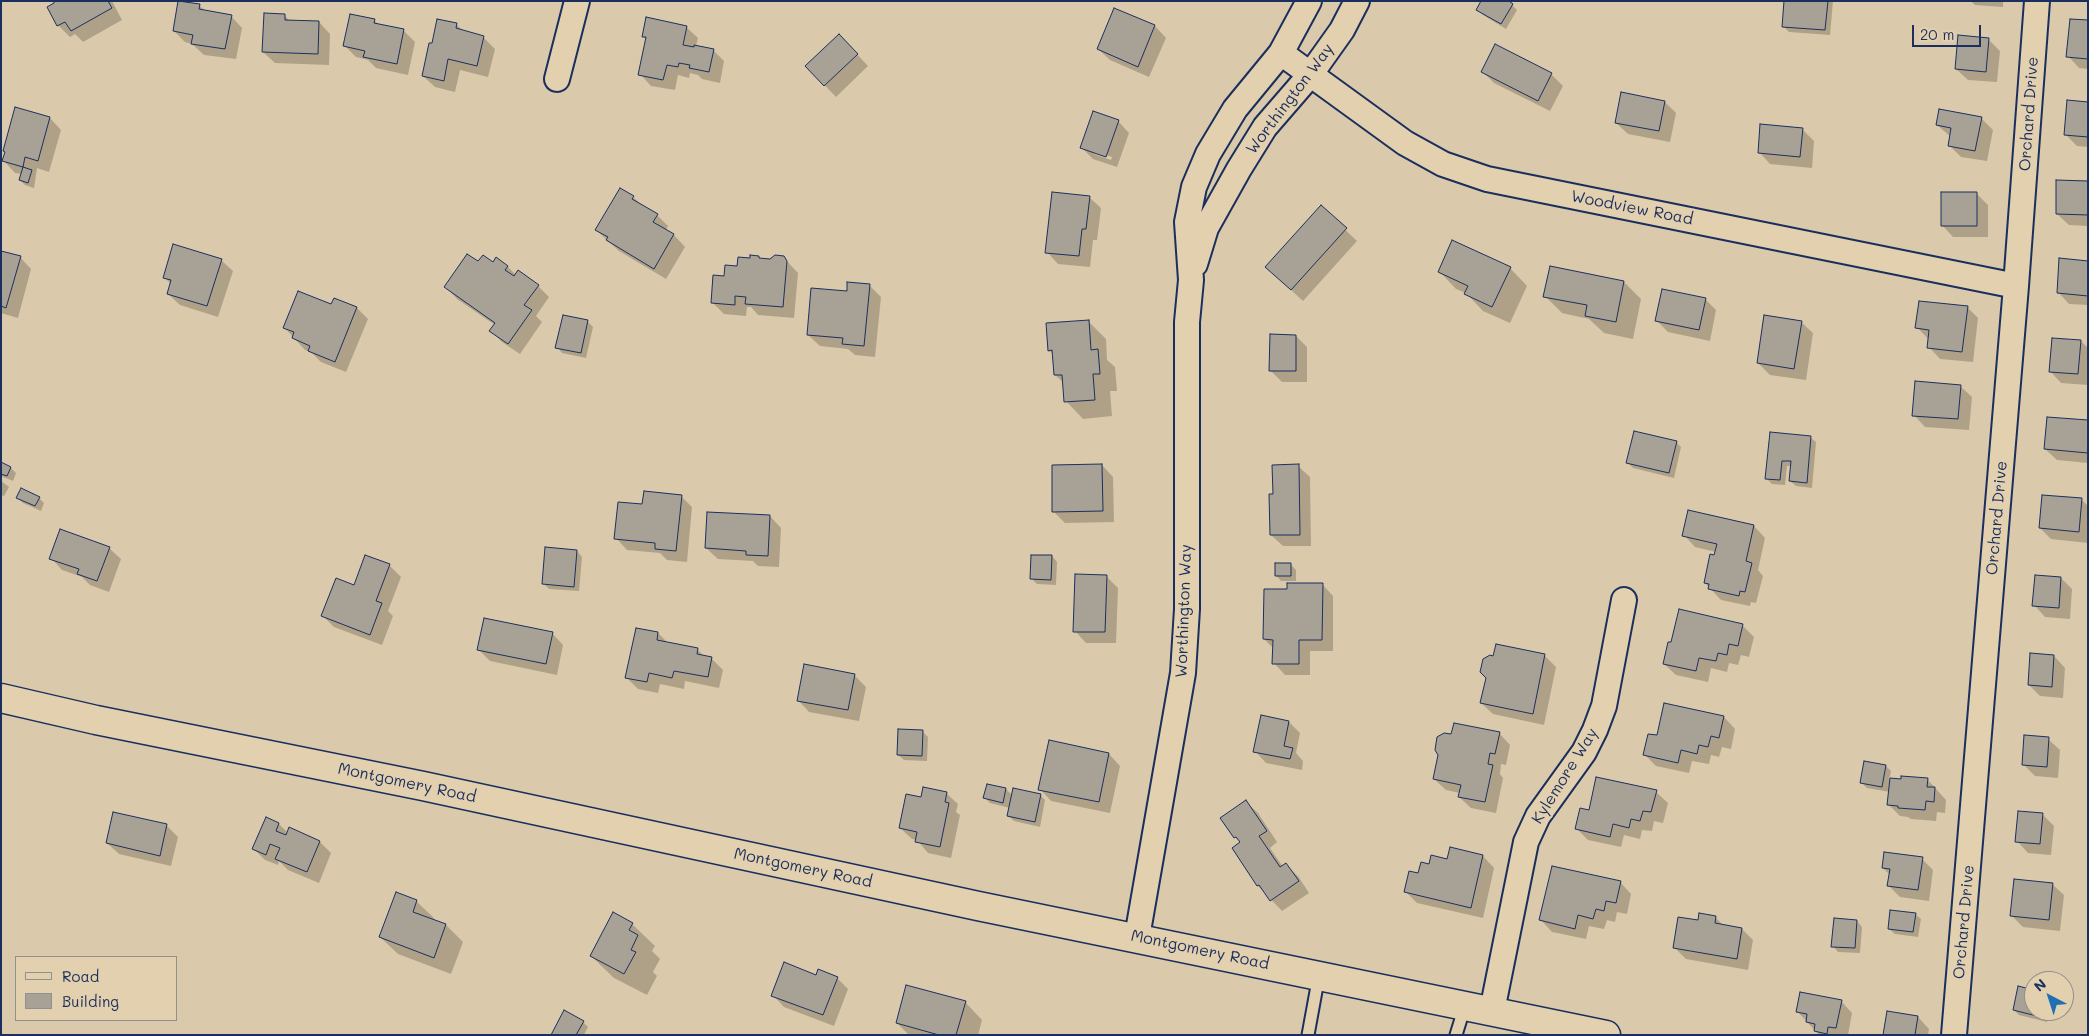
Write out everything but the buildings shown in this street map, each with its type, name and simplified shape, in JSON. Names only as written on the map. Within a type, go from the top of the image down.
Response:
[{"type":"main road","name":"Montgomery Road","points":[[1,698],[96,720],[423,786],[978,906],[1137,937],[1606,1035]]},
{"type":"street","points":[[557,79],[577,1]]},
{"type":"street","name":"Worthington Way","points":[[1137,937],[1183,673],[1187,609],[1187,322],[1190,280],[1188,222],[1194,187],[1208,154],[1235,109],[1281,53],[1309,1]]},
{"type":"street","name":"Worthington Way","points":[[1190,280],[1206,228],[1218,204],[1265,127],[1310,75],[1342,30],[1357,1]]},
{"type":"street","name":"Orchard Drive","points":[[1954,1035],[2016,286],[2037,1]]},
{"type":"street","name":"Woodview Road","points":[[1281,53],[1405,143],[1443,164],[1487,179],[2016,286]]},
{"type":"street","name":"Kylemore Way","points":[[1492,1012],[1526,842],[1538,816],[1584,752],[1595,730],[1604,706],[1624,600]]},
{"type":"lane","points":[[1308,1035],[1318,975]]},
{"type":"lane","points":[[1456,1035],[1465,1006]]}]
